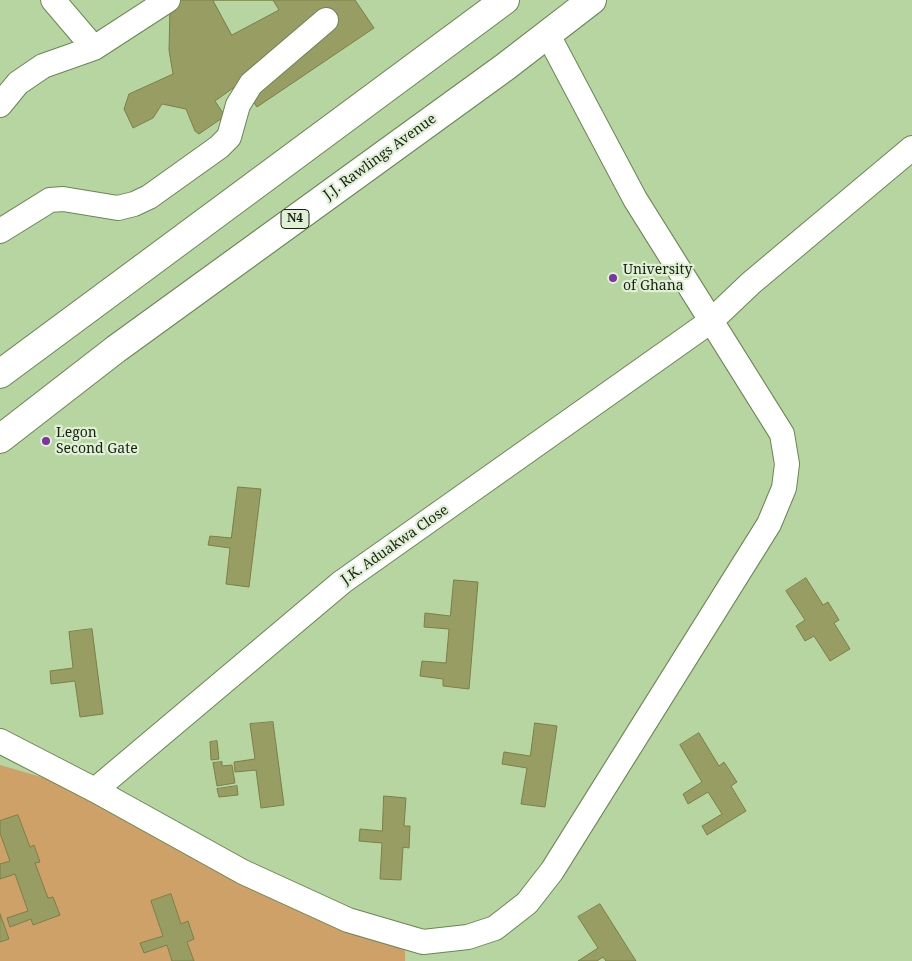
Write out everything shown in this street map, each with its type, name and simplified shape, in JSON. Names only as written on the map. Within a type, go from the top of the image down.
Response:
[{"type":"highway","points":[[0,374],[505,0]]},
{"type":"highway","name":"J.J. Rawlings Avenue","points":[[0,439],[116,349],[505,67],[592,0]]},
{"type":"street","points":[[53,0],[94,48]]},
{"type":"street","points":[[0,105],[18,83],[43,66],[94,48],[168,0]]},
{"type":"street","points":[[0,231],[50,200],[63,199],[118,208],[134,204],[149,196],[219,147],[229,137],[238,105],[252,84],[326,20]]},
{"type":"street","points":[[1,745],[95,790],[243,872],[348,920],[422,951],[496,928],[527,903],[552,871],[769,524],[784,488],[787,464],[782,434],[635,199],[547,33]]},
{"type":"street","name":"J.K. Aduakwa Close","points":[[95,790],[342,582],[711,321],[751,283],[912,148]]},
{"type":"shaded area","points":[[0,765],[55,781],[165,843],[347,925],[405,948],[405,961],[0,961]]},
{"type":"building","points":[[182,0],[355,0],[374,28],[257,107],[240,83],[215,101],[225,116],[199,134],[195,131],[186,109],[162,104],[153,118],[133,128],[124,109],[129,94],[173,74],[169,50],[170,8]]},
{"type":"building","points":[[213,0],[273,0],[279,10],[232,35]]},
{"type":"building","points":[[238,487],[261,489],[249,587],[226,584],[230,548],[208,545],[210,536],[231,538]]},
{"type":"building","points":[[806,578],[823,605],[828,602],[839,620],[834,623],[850,649],[830,661],[814,636],[805,641],[796,626],[805,620],[786,591]]},
{"type":"building","points":[[454,580],[478,582],[469,689],[443,686],[443,679],[420,676],[422,661],[446,663],[449,629],[424,627],[425,613],[450,616]]},
{"type":"building","points":[[92,629],[103,714],[80,717],[75,681],[51,684],[50,671],[73,668],[69,632]]},
{"type":"building","points":[[273,722],[284,805],[261,808],[256,770],[235,772],[234,762],[255,759],[250,724]]},
{"type":"building","points":[[535,723],[557,726],[545,807],[521,804],[527,768],[502,764],[504,752],[530,756]]},
{"type":"building","points":[[699,733],[719,766],[724,762],[737,782],[731,786],[746,811],[707,835],[702,826],[722,814],[708,792],[688,804],[683,794],[702,782],[680,745]]},
{"type":"building","points":[[217,741],[219,759],[211,760],[210,742]]},
{"type":"building","points":[[222,762],[222,766],[232,765],[235,783],[217,786],[213,763]]},
{"type":"building","points":[[237,786],[238,795],[219,797],[217,789]]},
{"type":"building","points":[[384,796],[406,798],[404,826],[410,826],[409,848],[403,847],[401,880],[380,879],[382,843],[359,841],[360,829],[382,831]]},
{"type":"building","points":[[18,815],[30,847],[34,845],[40,862],[35,863],[48,898],[53,897],[60,915],[33,925],[31,919],[10,927],[7,918],[28,911],[15,874],[0,879],[0,864],[10,861],[0,833],[0,821]]},
{"type":"building","points":[[171,894],[181,924],[188,921],[194,939],[187,942],[194,961],[172,961],[167,945],[144,953],[140,943],[163,936],[151,901]]},
{"type":"building","points":[[600,904],[636,961],[606,961],[603,957],[597,961],[578,961],[598,948],[578,917]]},
{"type":"building","points":[[0,914],[9,939],[0,942]]},
{"type":"place","name":"University of Ghana","points":[[613,278]]},
{"type":"place","name":"Legon Second Gate","points":[[46,441]]}]
